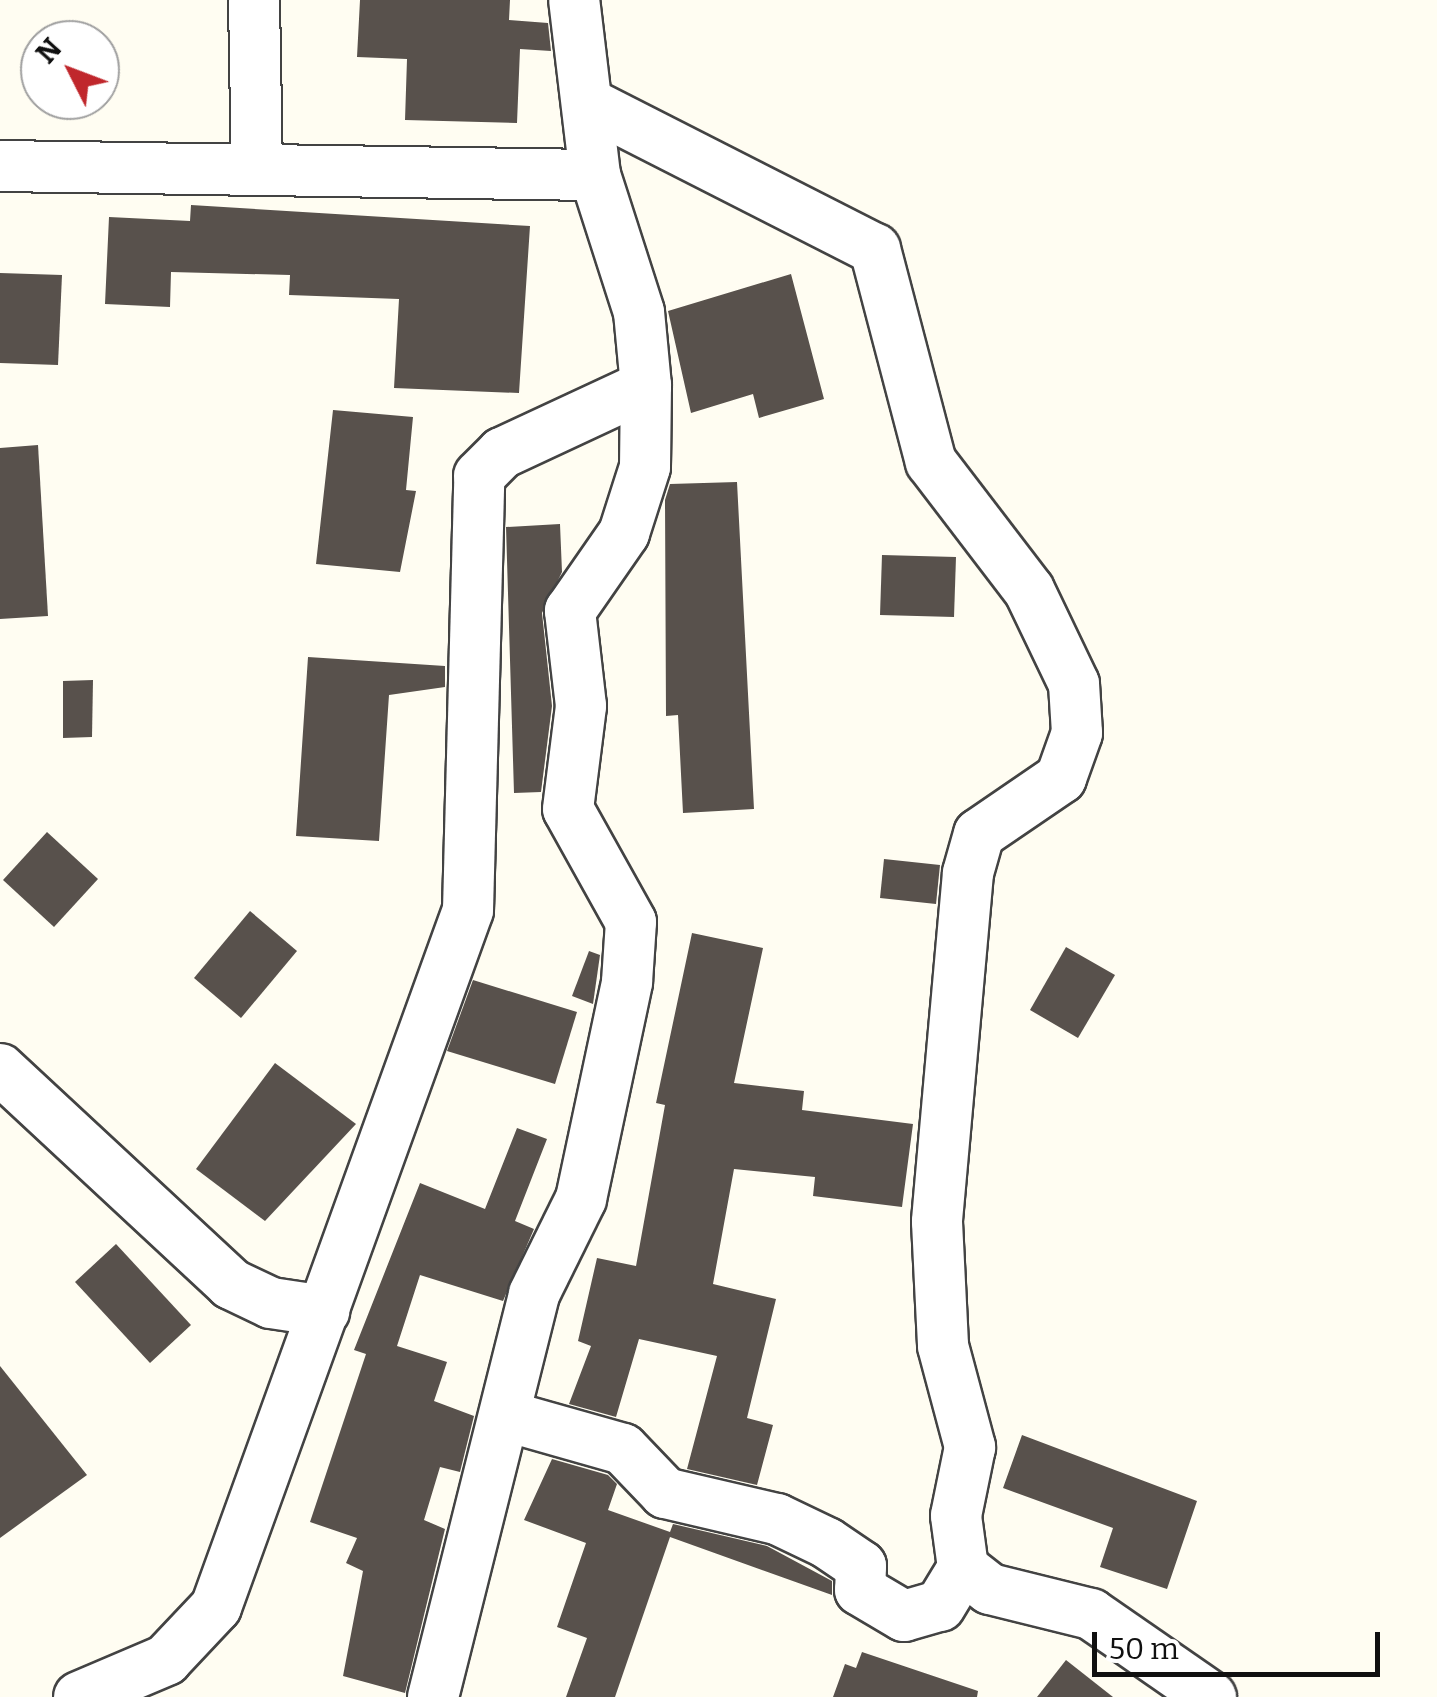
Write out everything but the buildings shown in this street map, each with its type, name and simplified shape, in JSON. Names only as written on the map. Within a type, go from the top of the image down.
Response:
[{"type":"street","points":[[254,0],[257,170]]},
{"type":"street","points":[[433,1697],[510,1417],[534,1294],[581,1199],[627,982],[631,922],[568,810],[581,706],[570,612],[624,533],[644,467],[646,386],[639,312],[595,175],[574,0]]},
{"type":"street","points":[[510,1417],[623,1449],[666,1493],[777,1519],[827,1543],[862,1566],[860,1590],[904,1616],[940,1606],[964,1568],[956,1516],[970,1447],[944,1346],[937,1222],[968,873],[979,834],[1060,778],[1077,733],[1074,684],[1028,590],[931,462],[875,249],[588,102]]},
{"type":"street","points":[[0,166],[595,175]]},
{"type":"street","points":[[79,1697],[166,1660],[216,1607],[468,910],[479,476],[502,454],[646,386]]},
{"type":"street","points":[[0,1069],[231,1284],[271,1303],[324,1311]]},
{"type":"street","points":[[964,1568],[990,1589],[1091,1614],[1211,1697]]}]
